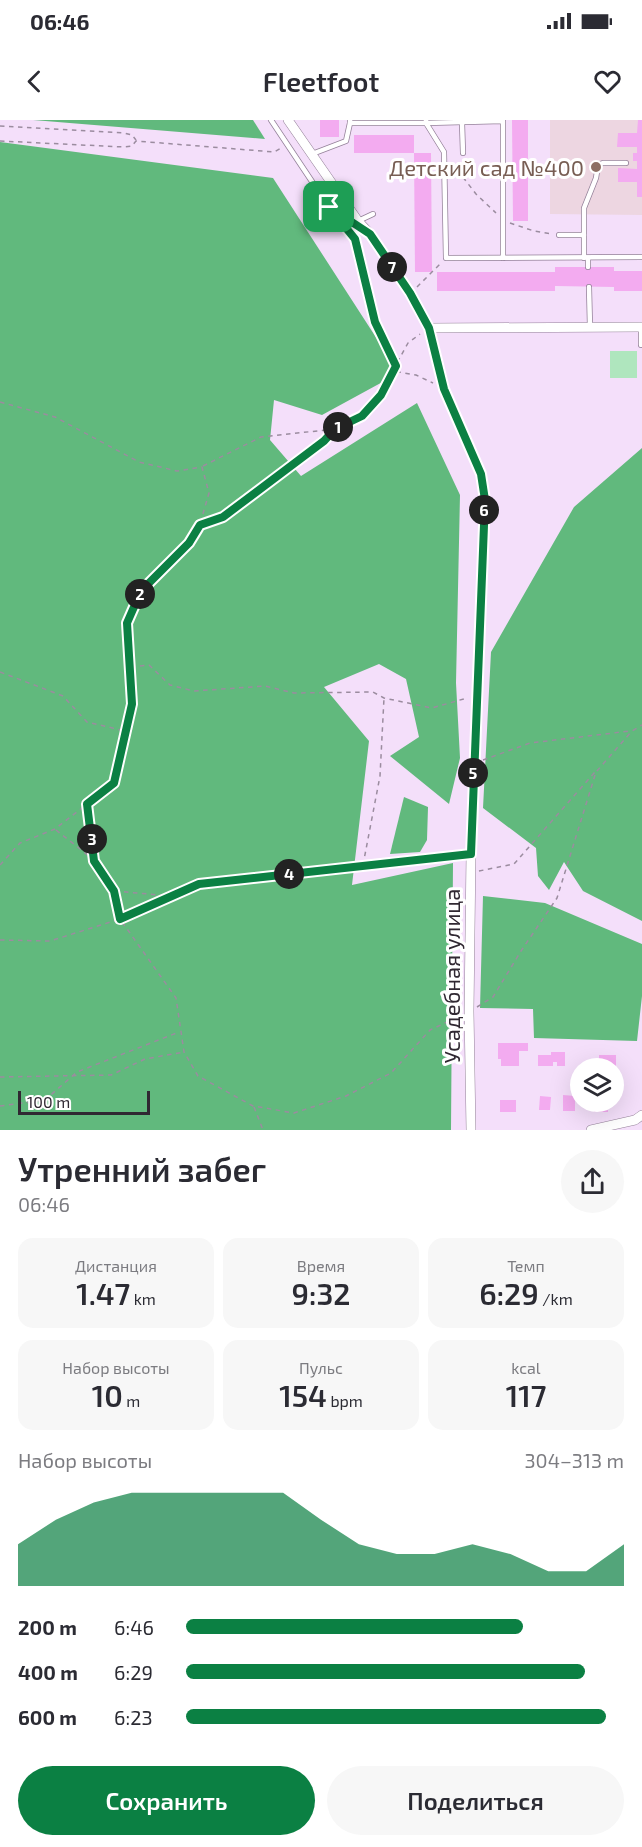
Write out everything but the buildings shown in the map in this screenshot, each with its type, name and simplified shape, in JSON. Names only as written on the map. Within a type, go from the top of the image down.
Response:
[{"type":"street","name":"Усадебная улица","points":[[288,120],[410,293],[429,328],[444,389],[481,474],[485,500],[470,872],[471,1130]]},
{"type":"street","points":[[429,328],[641,327]]},
{"type":"street","points":[[591,1130],[635,1120],[642,1115]]},
{"type":"lane","points":[[271,120],[329,207],[370,234]]},
{"type":"lane","points":[[311,154],[346,141],[350,122],[503,122],[503,258]]},
{"type":"lane","points":[[426,122],[444,153],[446,258],[642,257]]},
{"type":"lane","points":[[462,123],[463,153]]},
{"type":"lane","points":[[588,267],[584,235],[584,208],[596,178],[598,165],[626,163]]},
{"type":"lane","points":[[358,221],[373,214]]},
{"type":"lane","points":[[560,235],[584,235]]},
{"type":"lane","points":[[589,286],[590,327]]},
{"type":"lane","points":[[641,327],[641,345]]},
{"type":"path","points":[[0,126],[124,133],[132,135],[136,141]]},
{"type":"path","points":[[0,141],[124,147],[132,146],[136,141]]},
{"type":"path","points":[[136,141],[274,152],[288,145]]},
{"type":"path","points":[[342,223],[355,239],[375,322],[396,366]]},
{"type":"path","points":[[410,293],[446,258]]},
{"type":"path","points":[[0,402],[55,417],[139,462],[177,471],[202,467],[261,437],[335,429],[362,416],[381,395],[408,343],[429,328]]},
{"type":"path","points":[[393,371],[416,375],[444,389]]},
{"type":"path","points":[[200,525],[223,517],[324,441],[335,429]]},
{"type":"path","points":[[0,865],[20,843],[55,829],[114,783],[132,704],[127,623],[141,591],[189,543],[200,525],[209,493],[202,467]]},
{"type":"path","points":[[130,667],[149,665],[170,685],[194,691],[265,687],[294,693],[373,692],[384,698],[432,708],[476,695]]},
{"type":"path","points":[[0,672],[63,696],[87,722],[125,731]]},
{"type":"path","points":[[362,866],[380,776],[384,698]]},
{"type":"path","points":[[470,872],[514,864],[632,731],[642,725]]},
{"type":"path","points":[[473,763],[530,743],[632,731]]},
{"type":"path","points":[[55,829],[94,861],[114,891],[120,919],[176,998],[184,1052],[198,1076],[254,1106],[294,1113],[346,1096],[391,1073],[430,1030],[493,997],[557,898],[596,772]]},
{"type":"path","points":[[87,804],[94,861]]},
{"type":"path","points":[[0,940],[50,941],[120,919],[199,884],[471,854]]},
{"type":"path","points":[[114,891],[172,896]]},
{"type":"path","points":[[0,1106],[45,1100],[77,1071],[180,1031]]},
{"type":"path","points":[[0,1077],[111,1075],[145,1059],[184,1052]]},
{"type":"path","points":[[254,1106],[263,1130]]},
{"type":"shaded area","name":"Детский сад №400","points":[[550,120],[642,120],[642,215],[550,214]]},
{"type":"green space","points":[[33,120],[253,120],[265,139]]},
{"type":"green space","points":[[0,142],[273,178],[399,373],[322,415],[274,400],[270,440],[301,476],[417,403],[460,495],[456,683],[460,758],[449,804],[390,756],[419,737],[406,679],[379,664],[324,687],[369,741],[352,885],[453,863],[451,1130],[0,1130]]},
{"type":"green space","points":[[610,351],[637,351],[637,378],[610,378]]},
{"type":"green space","points":[[642,448],[642,921],[583,891],[564,862],[549,890],[538,876],[536,848],[483,808],[491,652],[574,507]]},
{"type":"green space","points":[[404,797],[428,807],[427,840],[420,852],[390,854]]},
{"type":"green space","points":[[483,896],[545,903],[642,944],[642,996],[637,1041],[534,1038],[533,1009],[480,1008]]},
{"type":"place","name":"Детский сад №400","points":[[596,167]]},
{"type":"route","points":[[329,207],[370,234],[410,293],[429,328],[444,389],[481,474],[485,500],[471,854],[199,884],[120,919],[114,891],[94,861],[87,804],[114,783],[132,704],[127,623],[141,591],[189,543],[200,525],[223,517],[324,441],[335,429],[362,416],[381,395],[396,366],[375,322],[355,239],[329,207]]}]
